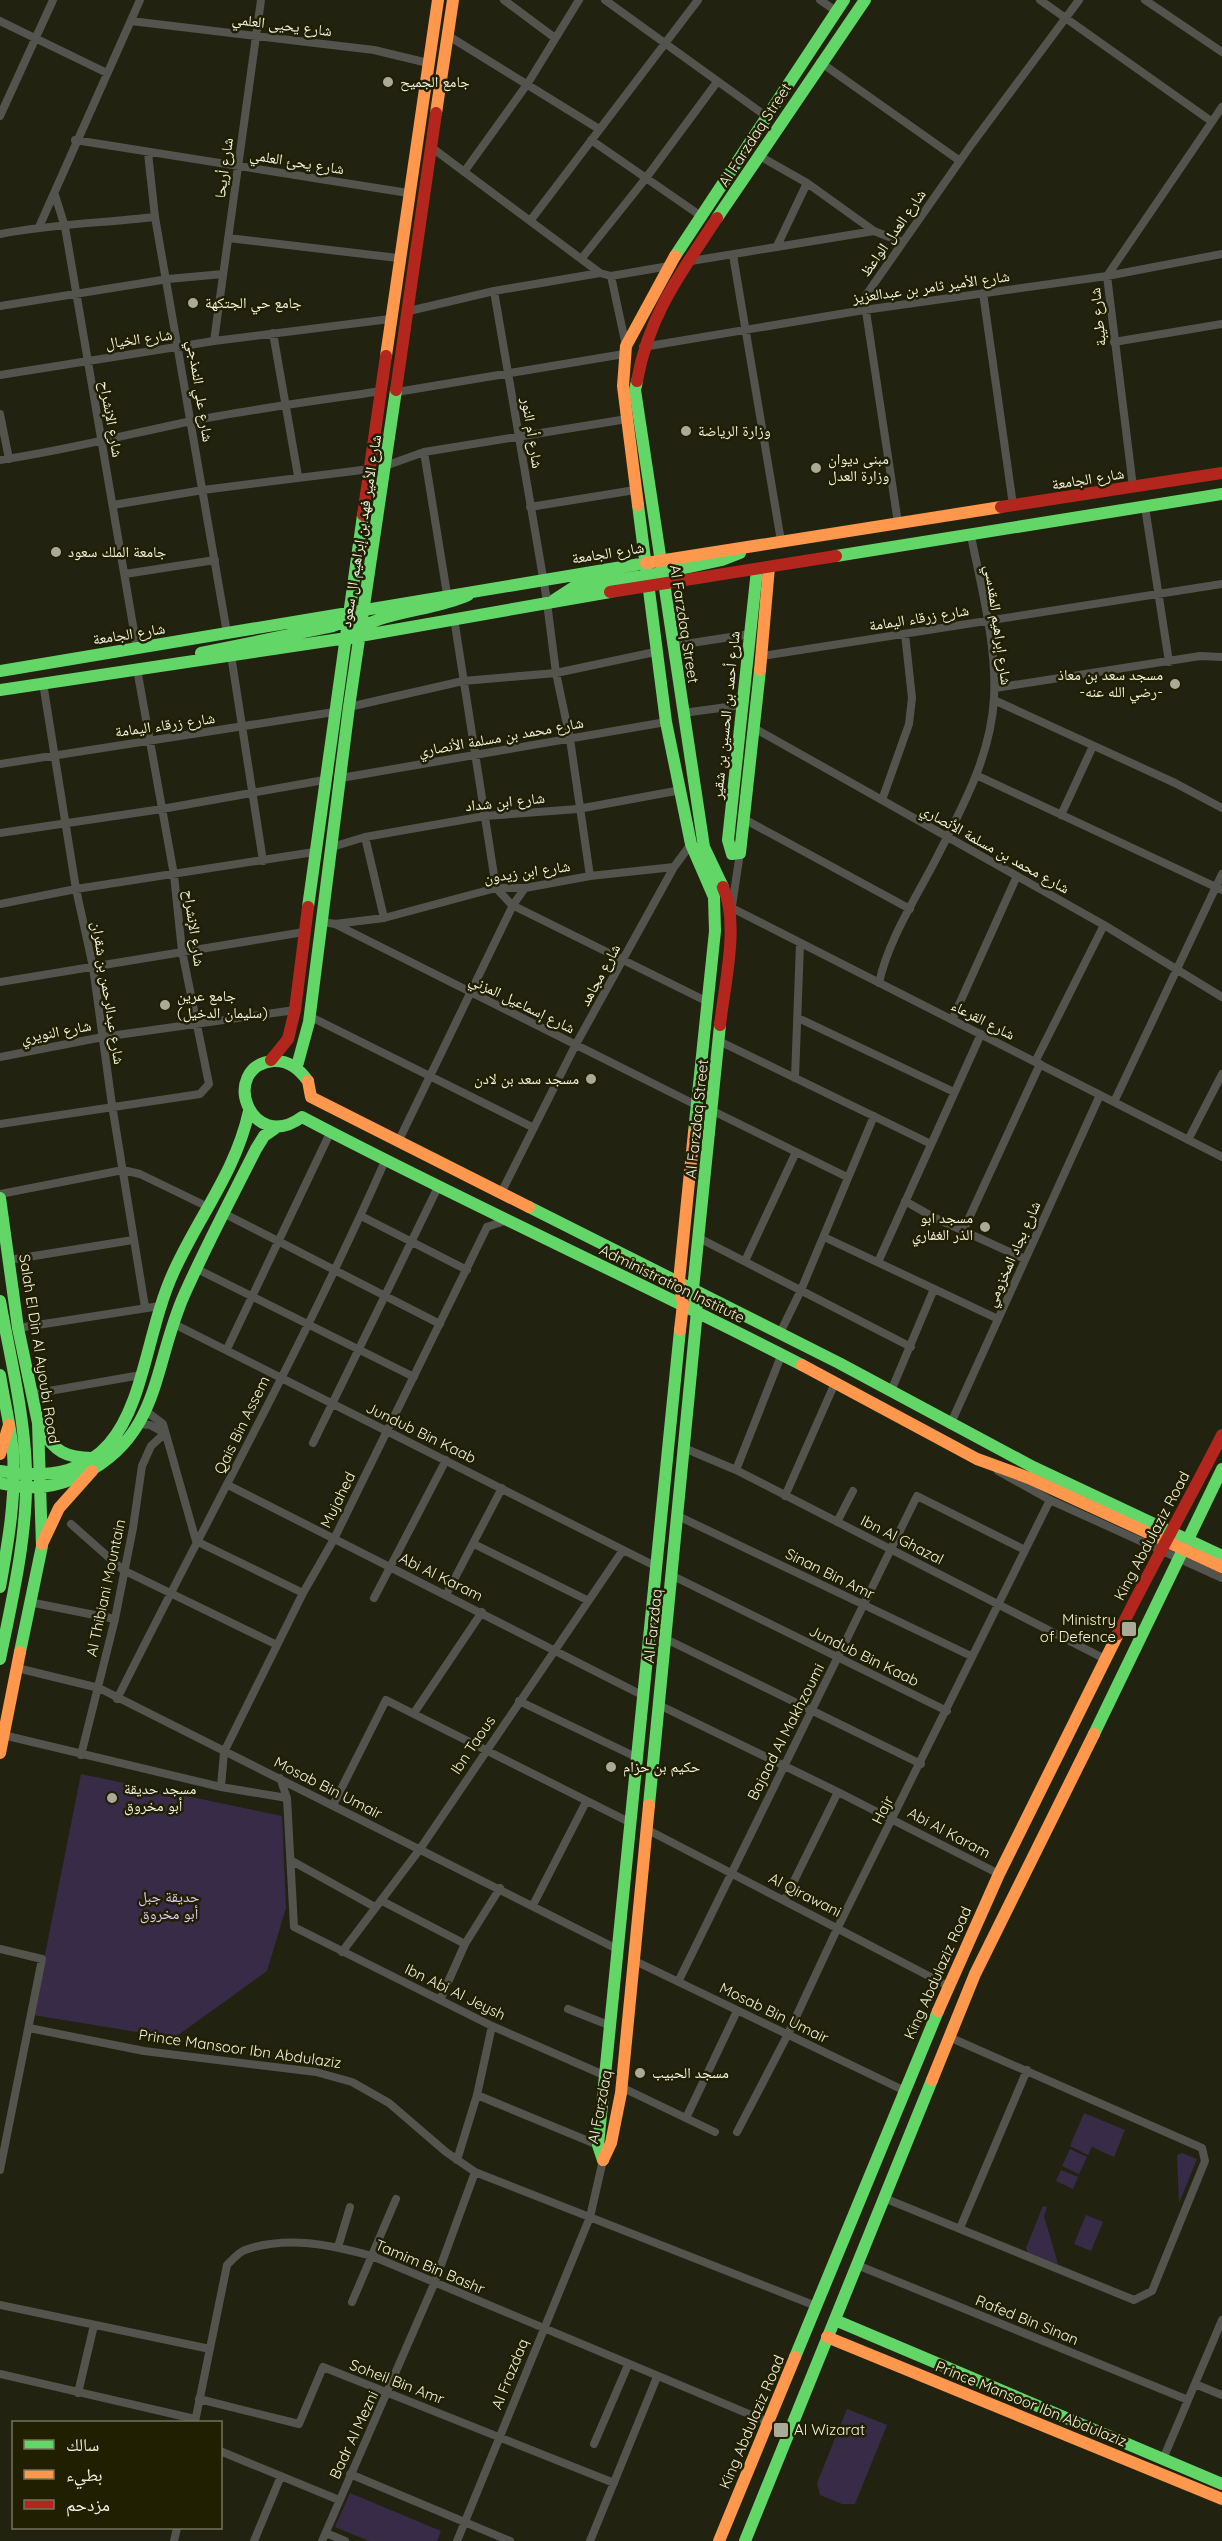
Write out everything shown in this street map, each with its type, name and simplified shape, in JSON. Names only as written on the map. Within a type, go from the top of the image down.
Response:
[{"type":"main road","name":"شارع الأمير فهد بن إبراهيم ال سعود","points":[[40,1481],[92,1458],[112,1442],[127,1422],[160,1306],[172,1275],[242,1141],[249,1112],[244,1095],[248,1077],[262,1063],[271,1060],[288,1039],[295,1010],[324,780],[370,469],[398,258],[438,0]]},
{"type":"main road","name":"شارع الأمير فهد بن إبراهيم ال سعود","points":[[297,1066],[303,1052],[329,923],[333,847],[350,707],[453,0]]},
{"type":"main road","name":"Al Farzdaq Street","points":[[683,1304],[679,1281],[715,931],[714,897],[691,844],[666,723],[655,652],[623,386],[625,350],[669,266],[844,0]]},
{"type":"main road","name":"Al Farzdaq Street","points":[[697,1311],[693,1289],[721,1042],[731,913],[729,900],[704,847],[635,390],[643,347],[663,300],[691,261],[820,62],[865,0]]},
{"type":"main road","name":"شارع الجامعة","points":[[0,690],[345,638],[361,631],[550,602],[750,546],[1222,473]]},
{"type":"main road","name":"شارع الجامعة","points":[[0,671],[227,633],[349,617],[364,609],[543,579],[662,572],[757,570],[1222,494]]},
{"type":"main road","name":"شارع أحمد بن الحسين بن شقير","points":[[757,570],[728,840],[732,854],[740,853],[770,567]]},
{"type":"main road","points":[[361,631],[440,607],[477,589]]},
{"type":"main road","points":[[180,662],[229,644],[349,617]]},
{"type":"main road","points":[[734,782],[748,782]]},
{"type":"main road","points":[[271,1060],[297,1066]]},
{"type":"main road","name":"Administration Institute","points":[[297,1066],[308,1080],[311,1097],[780,1333],[891,1391],[1031,1472]]},
{"type":"main road","points":[[249,1112],[258,1121],[277,1127]]},
{"type":"main road","name":"Administration Institute","points":[[277,1127],[287,1126],[302,1117],[385,1161],[697,1311],[977,1459],[1031,1472]]},
{"type":"main road","points":[[42,1546],[59,1508],[92,1471],[119,1451],[140,1424],[184,1294],[256,1149],[264,1136],[277,1127]]},
{"type":"main road","name":"Salah El Din Al Ayoubi Road","points":[[0,1196],[18,1328],[38,1423],[42,1546],[0,1753]]},
{"type":"main road","points":[[0,1301],[18,1414],[22,1552],[0,1659]]},
{"type":"main road","name":"Al Farzdaq","points":[[603,2160],[598,2145],[683,1304]]},
{"type":"main road","name":"Al Farzdaq","points":[[603,2160],[610,2147],[621,2087],[673,1576],[697,1311]]},
{"type":"main road","points":[[0,1375],[2,1402],[21,1481],[0,1587]]},
{"type":"main road","points":[[38,1423],[50,1446],[58,1452],[73,1458],[92,1458]]},
{"type":"main road","points":[[0,1454],[9,1424]]},
{"type":"main road","points":[[951,1425],[971,1429],[1142,1516],[1176,1526],[1222,1551]]},
{"type":"main road","name":"King Abdulaziz Road","points":[[719,2541],[903,2090],[948,1986],[999,1874],[1105,1659],[1161,1547],[1176,1526],[1222,1435]]},
{"type":"main road","points":[[977,1459],[1136,1534],[1179,1557],[1220,1572]]},
{"type":"main road","name":"King Abdulaziz Road","points":[[745,2541],[975,1974],[1031,1864],[1222,1469]]},
{"type":"main road","points":[[0,1471],[21,1481]]},
{"type":"main road","points":[[0,1483],[40,1481],[66,1483],[92,1471]]},
{"type":"main road","points":[[1031,1472],[1222,1551]]},
{"type":"main road","points":[[1031,1472],[1220,1572]]},
{"type":"main road","points":[[0,1503],[11,1523]]},
{"type":"main road","points":[[1136,1534],[1142,1516]]},
{"type":"main road","points":[[1220,1572],[1216,1557],[1222,1551]]},
{"type":"main road","name":"Prince Mansoor Ibn Abdulaziz","points":[[835,2320],[1222,2484]]},
{"type":"main road","points":[[864,2352],[870,2335]]},
{"type":"main road","name":"Prince Mansoor Ibn Abdulaziz","points":[[827,2337],[1222,2499]]},
{"type":"street","points":[[0,113],[53,0]]},
{"type":"street","points":[[39,227],[55,195],[75,140],[140,0]]},
{"type":"street","name":"شارع أريحا","points":[[214,341],[261,0]]},
{"type":"street","points":[[504,0],[555,38]]},
{"type":"street","points":[[464,172],[528,83],[579,0]]},
{"type":"street","points":[[605,0],[766,116]]},
{"type":"street","points":[[530,220],[698,0]]},
{"type":"street","points":[[820,0],[836,11]]},
{"type":"street","points":[[1040,0],[1211,121]]},
{"type":"street","name":"شارع العدل الواعظ","points":[[898,523],[864,298],[960,161],[1079,0]]},
{"type":"street","points":[[1145,0],[1222,52]]},
{"type":"street","points":[[0,21],[107,74]]},
{"type":"street","name":"شارع يحيى العلمي","points":[[131,21],[374,50],[428,63]]},
{"type":"street","points":[[447,35],[599,129]]},
{"type":"street","points":[[820,62],[960,161]]},
{"type":"street","points":[[582,258],[646,178],[717,82]]},
{"type":"street","name":"شارع طيبة","points":[[1133,487],[1107,276],[1222,107]]},
{"type":"street","name":"شارع يحئ العلمي","points":[[75,140],[408,193]]},
{"type":"street","points":[[591,140],[701,216]]},
{"type":"street","points":[[431,147],[600,273],[611,276],[669,266]]},
{"type":"street","name":"شارع علي النمذجي","points":[[148,153],[155,217],[168,279],[227,633]]},
{"type":"street","points":[[758,155],[807,183],[874,231],[902,242]]},
{"type":"street","points":[[777,246],[807,183]]},
{"type":"street","name":"شارع الإنشراح","points":[[55,195],[65,227],[137,649]]},
{"type":"street","points":[[0,234],[39,227],[65,227],[155,217]]},
{"type":"street","points":[[691,261],[874,231]]},
{"type":"street","points":[[228,238],[398,258]]},
{"type":"street","name":"شارع الأمير ثامر بن عبدالعزيز","points":[[643,347],[864,310],[1107,276],[1222,254]]},
{"type":"street","points":[[733,255],[781,541]]},
{"type":"street","points":[[409,311],[494,291],[600,273]]},
{"type":"street","points":[[0,306],[168,279],[223,274]]},
{"type":"street","points":[[397,392],[625,350],[611,276]]},
{"type":"street","name":"شارع أم النور","points":[[494,291],[530,507],[543,579],[550,602]]},
{"type":"street","points":[[983,293],[1013,505]]},
{"type":"street","name":"شارع الخيال","points":[[0,375],[179,346],[390,319]]},
{"type":"street","points":[[1114,342],[1222,324]]},
{"type":"street","points":[[273,333],[298,476]]},
{"type":"street","points":[[0,414],[4,460],[78,448],[102,440],[191,421],[381,391]]},
{"type":"street","points":[[385,466],[424,452],[627,419]]},
{"type":"street","points":[[424,452],[447,594]]},
{"type":"street","points":[[113,505],[298,476],[370,469]]},
{"type":"street","points":[[530,507],[635,490]]},
{"type":"street","points":[[1145,507],[1169,662]]},
{"type":"street","name":"شارع إبراهيم المقدسي","points":[[879,983],[910,909],[976,775],[986,745],[994,688],[987,621],[971,536]]},
{"type":"street","points":[[125,574],[215,560]]},
{"type":"street","name":"شارع زرقاء اليمامة","points":[[762,656],[1222,584]]},
{"type":"street","points":[[550,602],[556,673],[570,739],[578,809],[590,876]]},
{"type":"street","points":[[454,618],[477,754],[496,888],[513,905],[708,1002]]},
{"type":"street","points":[[672,646],[750,634]]},
{"type":"street","points":[[882,800],[909,724],[912,698],[905,634]]},
{"type":"street","points":[[350,707],[463,681],[556,673],[655,652]]},
{"type":"street","points":[[231,655],[263,861]]},
{"type":"street","points":[[994,688],[1200,656],[1222,657]]},
{"type":"street","name":"شارع الإنشراح","points":[[0,1124],[200,1094],[206,1090],[209,1081],[182,951],[174,876],[137,669]]},
{"type":"street","name":"شارع عبدالرحمن بن شقران","points":[[43,683],[76,889],[93,967],[112,1106],[145,1307]]},
{"type":"street","points":[[994,700],[1222,808]]},
{"type":"street","points":[[683,713],[742,705]]},
{"type":"street","name":"شارع زرقاء اليمامة","points":[[0,764],[54,753],[150,741],[334,712]]},
{"type":"street","name":"شارع محمد بن مسلمة الأنصاري","points":[[341,778],[666,723]]},
{"type":"street","name":"شارع محمد بن مسلمة الأنصاري","points":[[754,728],[1104,925],[1222,997]]},
{"type":"street","points":[[1061,815],[1093,746]]},
{"type":"street","points":[[976,775],[1219,889]]},
{"type":"street","points":[[0,833],[324,780]]},
{"type":"street","name":"شارع ابن شداد","points":[[333,847],[365,837],[485,816],[578,809],[681,790]]},
{"type":"street","points":[[744,819],[910,909]]},
{"type":"street","points":[[365,837],[384,918]]},
{"type":"street","points":[[674,867],[691,844]]},
{"type":"street","points":[[0,904],[76,889],[174,876],[314,852]]},
{"type":"street","name":"شارع أحمد بن الحسين بن شقير","points":[[731,913],[740,853]]},
{"type":"street","name":"شارع ابن زيدون","points":[[329,923],[384,918],[496,888],[525,888],[590,876],[674,867]]},
{"type":"street","name":"شارع مجاهد","points":[[501,1193],[575,1046],[674,867]]},
{"type":"street","points":[[1114,1102],[1177,970],[1219,889],[1222,874]]},
{"type":"street","points":[[952,1020],[1017,876]]},
{"type":"street","points":[[398,1142],[513,905],[525,888]]},
{"type":"street","name":"شارع القرعاء","points":[[731,913],[879,983],[1222,1157]]},
{"type":"street","name":"شارع إسماعيل المزني","points":[[329,923],[698,1106]]},
{"type":"street","points":[[963,1231],[1037,1063],[1104,925]]},
{"type":"street","points":[[0,982],[304,932]]},
{"type":"street","points":[[795,1078],[800,944]]},
{"type":"street","name":"شارع النويري","points":[[0,1057],[103,1037],[295,1010]]},
{"type":"street","points":[[309,1016],[534,1128]]},
{"type":"street","points":[[798,1018],[954,1092]]},
{"type":"street","points":[[878,1262],[981,1034]]},
{"type":"street","points":[[721,1042],[931,1144]]},
{"type":"street","points":[[1188,1140],[1222,1074]]},
{"type":"street","name":"شارع بجاد المخزومي","points":[[951,1425],[1100,1095]]},
{"type":"street","points":[[713,1111],[847,1177]]},
{"type":"street","points":[[780,1333],[824,1237],[874,1116]]},
{"type":"street","points":[[227,1349],[331,1131]]},
{"type":"street","points":[[745,1261],[796,1152]]},
{"type":"street","name":"Qais Bin Assem","points":[[117,1699],[196,1540],[228,1485],[361,1216],[385,1161]]},
{"type":"street","points":[[0,1196],[123,1170],[140,1174],[208,1207]]},
{"type":"street","points":[[313,1443],[439,1185]]},
{"type":"street","points":[[905,1202],[1025,1259]]},
{"type":"street","points":[[484,1208],[488,1227],[507,1220]]},
{"type":"street","points":[[225,1214],[440,1324]]},
{"type":"street","points":[[361,1216],[467,1270]]},
{"type":"street","name":"Mujahed","points":[[222,1787],[224,1752],[303,1593],[334,1539],[488,1227]]},
{"type":"street","points":[[824,1237],[998,1319]]},
{"type":"street","points":[[699,1238],[911,1347]]},
{"type":"street","points":[[9,1260],[133,1240]]},
{"type":"street","points":[[197,1269],[414,1377]]},
{"type":"street","points":[[891,1391],[934,1289]]},
{"type":"street","points":[[18,1328],[160,1306]]},
{"type":"street","name":"Jundub Bin Kaab","points":[[174,1324],[657,1567]]},
{"type":"street","points":[[736,1470],[781,1356]]},
{"type":"street","points":[[32,1394],[141,1375]]},
{"type":"street","points":[[785,1496],[835,1383]]},
{"type":"street","points":[[146,1411],[161,1421],[196,1540],[303,1593]]},
{"type":"street","points":[[140,1424],[153,1426],[165,1433]]},
{"type":"street","name":"Al Thibiani Mountain","points":[[81,1755],[115,1619],[133,1528],[142,1466],[151,1446],[165,1433]]},
{"type":"street","name":"Ibn Al Ghazal","points":[[684,1448],[736,1470],[1105,1659]]},
{"type":"street","points":[[977,1459],[1050,1500],[1161,1547]]},
{"type":"street","points":[[374,1598],[446,1460]]},
{"type":"street","name":"Abi Al Karam","points":[[228,1485],[642,1695]]},
{"type":"street","points":[[446,1595],[502,1488]]},
{"type":"street","points":[[837,1522],[853,1491]]},
{"type":"street","name":"Bajaad Al Makhzoumi","points":[[679,1980],[730,1872],[839,1659],[917,1496],[1025,1550]]},
{"type":"street","name":"Hajr","points":[[737,2132],[788,2034],[838,1927],[894,1819],[947,1712],[971,1656],[1050,1500]]},
{"type":"street","name":"Sinan Bin Amr","points":[[678,1516],[971,1656]]},
{"type":"street","points":[[71,1524],[123,1570],[277,1646]]},
{"type":"street","points":[[474,1544],[587,1600]]},
{"type":"street","name":"Ibn Taous","points":[[342,1953],[420,1849],[623,1550]]},
{"type":"street","name":"Jundub Bin Kaab","points":[[673,1576],[947,1712]]},
{"type":"street","points":[[29,1602],[115,1619]]},
{"type":"street","points":[[414,1713],[482,1612]]},
{"type":"street","points":[[666,1639],[921,1764]]},
{"type":"street","name":"Mosab Bin Umair","points":[[17,1668],[99,1688],[117,1699],[500,1888],[619,1950]]},
{"type":"street","points":[[333,1805],[386,1700],[631,1823]]},
{"type":"street","points":[[519,1701],[636,1757]]},
{"type":"street","name":"Abi Al Karam","points":[[659,1705],[894,1819],[999,1874]]},
{"type":"street","points":[[3,1735],[222,1787],[287,1798]]},
{"type":"street","points":[[280,1778],[287,1798],[292,1862],[375,1907]]},
{"type":"street","points":[[785,1899],[838,1792]]},
{"type":"street","points":[[533,1905],[586,1802]]},
{"type":"street","name":"Al Qirawani","points":[[648,1830],[785,1899],[948,1986]]},
{"type":"street","name":"Ibn Abi Al Jeysh","points":[[292,1862],[294,1927],[492,2026],[606,2076]]},
{"type":"street","points":[[440,2000],[465,1944],[500,1888]]},
{"type":"street","points":[[382,1901],[465,1944]]},
{"type":"street","points":[[0,1949],[42,1959],[1,2165]]},
{"type":"street","name":"Mosab Bin Umair","points":[[633,1960],[679,1980],[737,2011],[903,2090]]},
{"type":"street","points":[[568,2009],[611,2026]]},
{"type":"street","points":[[686,2118],[737,2011]]},
{"type":"street","points":[[457,2160],[477,2095],[492,2026]]},
{"type":"street","name":"Prince Mansoor Ibn Abdulaziz","points":[[29,2028],[144,2051],[316,2072],[352,2082],[388,2103],[475,2172],[816,2306]]},
{"type":"street","points":[[884,2198],[1134,2300],[1152,2291],[1205,2161],[1202,2148],[949,2037]]},
{"type":"street","points":[[960,2228],[1027,2070]]},
{"type":"street","points":[[621,2087],[715,2132]]},
{"type":"street","points":[[477,2095],[598,2145]]},
{"type":"street","name":"Al Frazdaq","points":[[457,2541],[590,2217],[603,2160]]},
{"type":"street","name":"Badr Al Mezni","points":[[324,2537],[434,2284],[475,2172]]},
{"type":"street","points":[[352,2302],[396,2199]]},
{"type":"street","points":[[338,2247],[350,2207]]},
{"type":"street","name":"Tamim Bin Bashr","points":[[195,2421],[227,2265],[244,2250],[294,2241],[338,2247],[372,2256],[657,2378],[768,2422]]},
{"type":"street","name":"Rafed Bin Sinan","points":[[857,2265],[1188,2400]]},
{"type":"street","points":[[0,2305],[210,2349]]},
{"type":"street","points":[[1163,2459],[1222,2320]]},
{"type":"street","points":[[78,2392],[94,2325]]},
{"type":"street","points":[[594,2444],[628,2365]]},
{"type":"street","name":"Soheil Bin Amr","points":[[199,2399],[299,2424],[323,2367],[614,2483]]},
{"type":"street","points":[[0,2374],[195,2421]]},
{"type":"street","points":[[590,2541],[657,2378]]},
{"type":"street","points":[[1195,2384],[1222,2395]]},
{"type":"street","points":[[222,2452],[339,2500]]},
{"type":"street","points":[[350,2474],[510,2541]]},
{"type":"street","points":[[254,2541],[280,2476]]},
{"type":"street","points":[[324,2537],[345,2541]]},
{"type":"green space","name":"حديقة جبل أبو مخروق","points":[[81,1774],[282,1816],[286,1908],[267,1971],[174,2038],[33,2015]]},
{"type":"green space","points":[[1084,2113],[1125,2130],[1114,2157],[1092,2147],[1088,2155],[1070,2146]]},
{"type":"green space","points":[[1070,2149],[1087,2157],[1079,2174],[1062,2166]]},
{"type":"green space","points":[[1182,2153],[1197,2159],[1179,2203],[1177,2155]]},
{"type":"green space","points":[[1061,2170],[1078,2177],[1073,2189],[1056,2181]]},
{"type":"green space","points":[[1043,2206],[1047,2207],[1044,2216],[1058,2264],[1028,2253],[1026,2248]]},
{"type":"green space","points":[[1086,2215],[1103,2222],[1091,2251],[1074,2244]]},
{"type":"green space","points":[[847,2409],[887,2425],[855,2504],[842,2504],[820,2495],[817,2483]]},
{"type":"green space","points":[[350,2493],[441,2531],[437,2541],[369,2541],[335,2527]]},
{"type":"traffic: fast","points":[[675,256],[844,0]]},
{"type":"traffic: fast","points":[[717,218],[865,0]]},
{"type":"traffic: fast","points":[[637,381],[635,390],[704,847],[723,887]]},
{"type":"traffic: fast","points":[[297,1066],[309,1022],[349,707],[396,390]]},
{"type":"traffic: fast","points":[[836,556],[1222,494]]},
{"type":"traffic: fast","points":[[638,505],[666,722],[691,844],[714,897],[715,931],[694,1132]]},
{"type":"traffic: fast","points":[[308,907],[363,515]]},
{"type":"traffic: fast","points":[[554,600],[574,587],[662,573],[722,560],[740,553]]},
{"type":"traffic: fast","points":[[0,671],[646,563]]},
{"type":"traffic: fast","points":[[757,570],[728,840],[732,854],[740,853],[760,670]]},
{"type":"traffic: fast","points":[[0,690],[360,636],[610,592]]},
{"type":"traffic: fast","points":[[346,637],[374,621],[468,595]]},
{"type":"traffic: fast","points":[[201,653],[333,626],[351,619],[363,610]]},
{"type":"traffic: fast","points":[[649,1805],[697,1311],[693,1289],[720,1025]]},
{"type":"traffic: fast","points":[[308,1081],[297,1069],[284,1062],[273,1061],[257,1067],[247,1078],[245,1091],[248,1106],[256,1118],[268,1125],[284,1126],[302,1117],[802,1365]]},
{"type":"traffic: fast","points":[[0,1471],[49,1473],[84,1463],[110,1443],[127,1415],[140,1382],[160,1307],[174,1271],[235,1154],[249,1111]]},
{"type":"traffic: fast","points":[[0,1483],[22,1487],[43,1487],[63,1483],[84,1474],[109,1458],[128,1439],[142,1418],[152,1395],[175,1319],[202,1257],[256,1149],[264,1136],[277,1127]]},
{"type":"traffic: fast","points":[[0,1198],[18,1328],[38,1423],[42,1546],[20,1652]]},
{"type":"traffic: fast","points":[[529,1207],[839,1363],[1033,1467],[1222,1556]]},
{"type":"traffic: fast","points":[[0,1301],[20,1405],[26,1469],[22,1541],[0,1659]]},
{"type":"traffic: fast","points":[[603,2160],[598,2145],[680,1330]]},
{"type":"traffic: fast","points":[[0,1375],[11,1434],[14,1470],[11,1520],[0,1587]]},
{"type":"traffic: fast","points":[[41,1429],[51,1443],[62,1452],[75,1457],[92,1458]]},
{"type":"traffic: fast","points":[[1094,1734],[1222,1469]]},
{"type":"traffic: fast","points":[[795,2357],[938,2011]]},
{"type":"traffic: fast","points":[[745,2541],[932,2080]]},
{"type":"traffic: fast","points":[[835,2320],[1222,2484]]},
{"type":"traffic: slow","points":[[386,356],[438,0]]},
{"type":"traffic: slow","points":[[436,113],[453,0]]},
{"type":"traffic: slow","points":[[638,505],[623,386],[626,346],[675,256]]},
{"type":"traffic: slow","points":[[646,563],[1001,507]]},
{"type":"traffic: slow","points":[[760,670],[769,567]]},
{"type":"traffic: slow","points":[[308,1081],[311,1097],[529,1207]]},
{"type":"traffic: slow","points":[[680,1330],[683,1304],[679,1281],[694,1132]]},
{"type":"traffic: slow","points":[[802,1365],[977,1459],[1029,1478],[1222,1567]]},
{"type":"traffic: slow","points":[[0,1454],[9,1425]]},
{"type":"traffic: slow","points":[[42,1544],[59,1508],[92,1471]]},
{"type":"traffic: slow","points":[[938,2011],[999,1874],[1118,1634]]},
{"type":"traffic: slow","points":[[0,1753],[20,1652]]},
{"type":"traffic: slow","points":[[932,2080],[975,1974],[1094,1734]]},
{"type":"traffic: slow","points":[[603,2160],[611,2143],[621,2093],[649,1805]]},
{"type":"traffic: slow","points":[[827,2337],[1222,2499]]},
{"type":"traffic: slow","points":[[719,2541],[795,2357]]},
{"type":"traffic: jam","points":[[396,390],[436,113]]},
{"type":"traffic: jam","points":[[637,381],[642,357],[658,314],[679,276],[717,218]]},
{"type":"traffic: jam","points":[[363,515],[386,356]]},
{"type":"traffic: jam","points":[[1001,507],[1222,473]]},
{"type":"traffic: jam","points":[[610,592],[836,556]]},
{"type":"traffic: jam","points":[[720,1025],[731,936],[728,902],[723,887]]},
{"type":"traffic: jam","points":[[271,1060],[288,1039],[295,1010],[308,907]]},
{"type":"traffic: jam","points":[[1118,1634],[1222,1435]]},
{"type":"place","name":"جامع الجميح","points":[[388,82]]},
{"type":"place","name":"جامع حي الجتكهة","points":[[193,303]]},
{"type":"place","name":"وزارة الرياضة","points":[[686,431]]},
{"type":"place","name":"مبنى ديوان وزارة العدل","points":[[816,468]]},
{"type":"place","name":"جامعة الملك سعود","points":[[56,552]]},
{"type":"place","name":"مسجد سعد بن معاذ -رضي الله عنه-","points":[[1175,684]]},
{"type":"place","name":"جامع عرين (سليمان الدخيل)","points":[[165,1005]]},
{"type":"place","name":"مسجد سعد بن لادن","points":[[591,1079]]},
{"type":"place","name":"مسجد ابو الذر الغفاري","points":[[985,1227]]},
{"type":"place","name":"Ministry of Defence","points":[[1129,1629]]},
{"type":"place","name":"حكيم بن حزام","points":[[611,1767]]},
{"type":"place","name":"مسجد حديقة أبو مخروق","points":[[112,1798]]},
{"type":"place","name":"مسجد الحبيب","points":[[640,2073]]},
{"type":"place","name":"Al Wizarat","points":[[781,2430]]}]
